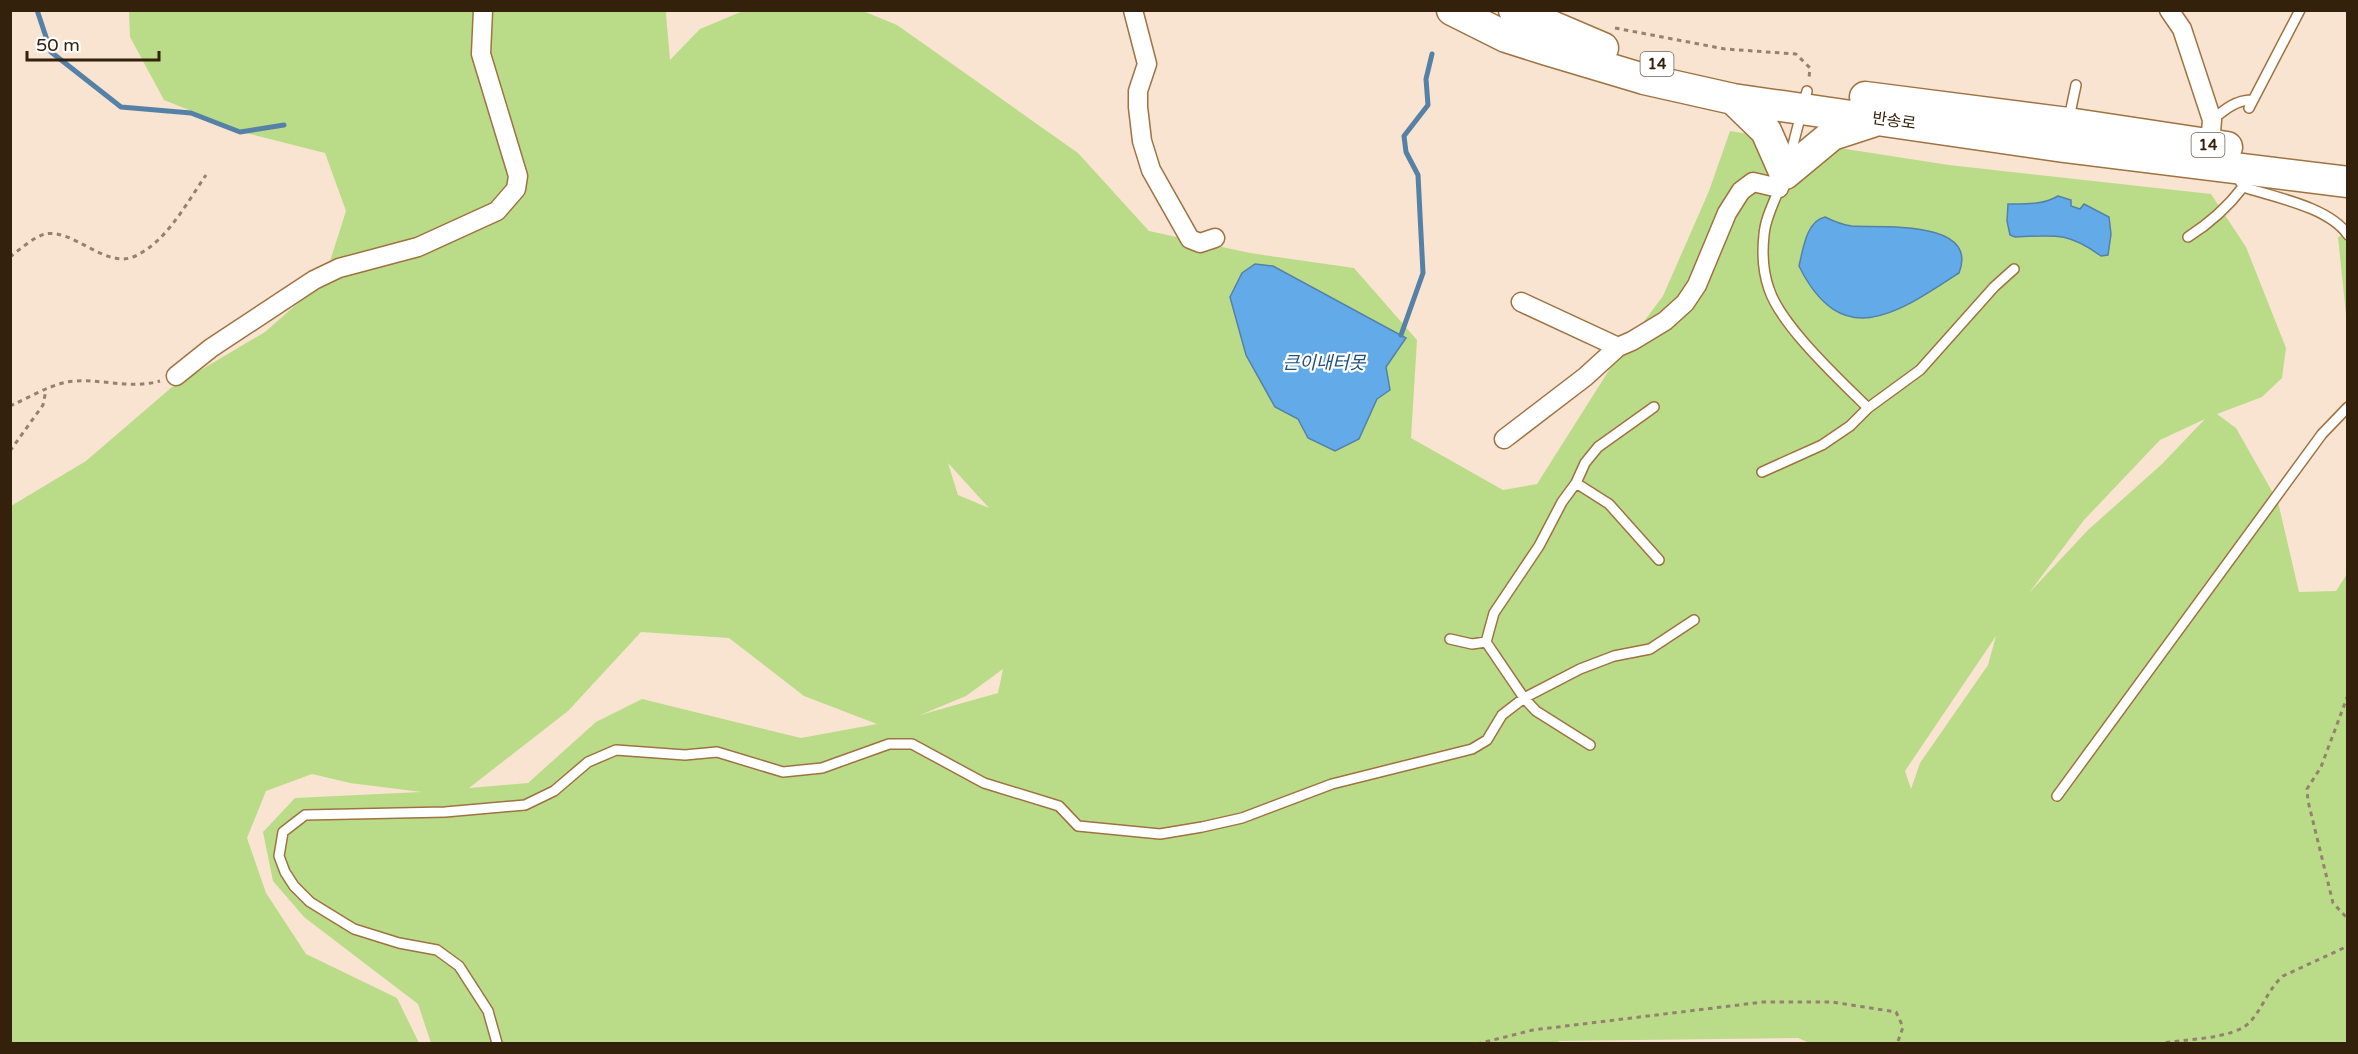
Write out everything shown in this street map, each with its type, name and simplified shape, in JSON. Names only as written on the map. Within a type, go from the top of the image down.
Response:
[{"type":"main road","name":"반송로","points":[[1452,10],[1506,37],[1644,79],[1733,99],[1894,100],[2068,123],[2211,132],[2348,166]]},
{"type":"main road","name":"반송로","points":[[1515,10],[1580,40],[1643,62],[1881,119],[2064,147],[2238,178],[2348,182]]},
{"type":"main road","points":[[1733,99],[1766,131],[1782,181],[1832,135],[1881,119]]},
{"type":"street","points":[[176,376],[211,348],[314,280],[339,268],[418,247],[497,211],[510,197],[516,189],[518,176],[481,54],[483,10]]},
{"type":"street","points":[[1132,10],[1147,64],[1138,91],[1138,107],[1142,141],[1151,170],[1190,239],[1200,243],[1215,238]]},
{"type":"street","points":[[2169,10],[2182,28],[2211,132]]},
{"type":"street","points":[[1504,440],[1618,347],[1665,321],[1685,303],[1696,285],[1726,213],[1741,191],[1753,182],[1782,181]]},
{"type":"street","points":[[1521,302],[1618,347]]},
{"type":"lane","points":[[2211,132],[2225,109],[2245,100],[2251,104],[2300,10]]},
{"type":"lane","points":[[2068,123],[2076,85]]},
{"type":"lane","points":[[1805,100],[1782,181],[1764,232],[1762,261],[1769,290],[1785,319],[1836,376],[1869,408]]},
{"type":"lane","points":[[2188,237],[2229,206],[2238,178],[2331,219],[2348,235]]},
{"type":"lane","points":[[1761,472],[1822,446],[1920,370],[1994,287],[2014,269]]},
{"type":"lane","points":[[1590,745],[1536,711],[1524,699],[1486,642],[1494,613],[1539,546],[1562,502],[1576,483],[1585,463],[1598,447],[1654,406]]},
{"type":"lane","points":[[2057,795],[2322,435],[2348,408]]},
{"type":"lane","points":[[1576,483],[1609,504],[1659,560]]},
{"type":"lane","points":[[497,1043],[488,1011],[459,966],[437,950],[399,943],[354,929],[310,902],[294,886],[285,872],[279,856],[283,832],[305,815],[445,812],[525,805],[554,790],[588,762],[616,750],[685,755],[717,752],[783,772],[822,768],[889,744],[912,744],[984,783],[1059,806],[1078,826],[1160,834],[1242,818],[1332,784],[1472,749],[1487,740],[1502,715],[1524,699],[1580,669],[1614,656],[1650,649],[1694,620]]},
{"type":"lane","points":[[1450,639],[1472,644],[1486,642]]},
{"type":"path","points":[[1607,26],[1725,49],[1796,54],[1810,68],[1805,100]]},
{"type":"path","points":[[10,257],[44,234],[57,234],[116,258],[131,258],[164,235],[206,176]]},
{"type":"path","points":[[10,406],[68,382],[130,384],[155,382],[176,376]]},
{"type":"path","points":[[10,451],[43,405],[46,390]]},
{"type":"path","points":[[2348,695],[2321,767],[2307,789],[2333,903],[2348,919]]},
{"type":"path","points":[[2157,1044],[2234,1032],[2250,1023],[2275,983],[2283,976],[2348,946]]},
{"type":"path","points":[[1477,1044],[1533,1030],[1763,1002],[1832,1002],[1896,1012],[1903,1027],[1897,1044]]},
{"type":"green space","points":[[129,11],[667,11],[670,60],[700,29],[743,11],[863,11],[897,25],[1078,153],[1149,231],[1250,253],[1354,268],[1417,340],[1411,438],[1503,490],[1537,484],[1618,356],[1663,296],[1709,191],[1730,131],[1949,165],[2211,194],[2246,247],[2286,348],[2282,378],[2262,397],[2217,414],[2236,428],[2278,502],[2299,592],[2336,591],[2347,574],[2347,1043],[1812,1044],[1798,1038],[1560,1041],[1553,1044],[431,1043],[418,1004],[304,917],[273,881],[263,832],[295,798],[421,792],[350,783],[312,774],[266,791],[247,838],[266,893],[306,954],[397,998],[419,1043],[11,1044],[11,506],[86,461],[172,387],[265,332],[324,280],[346,211],[325,153],[246,133],[164,100],[130,37]],"holes":[[[2205,419],[2162,464],[2088,530],[2029,593],[2084,520],[2160,440]],[[948,463],[989,508],[958,495]],[[641,632],[729,638],[804,696],[877,724],[801,738],[642,699],[596,722],[528,783],[469,788],[568,711]],[[1996,636],[1988,665],[1920,763],[1911,789],[1905,771]],[[1003,669],[998,693],[920,715],[966,696]]]},
{"type":"green space","points":[[2347,235],[2347,324],[2338,237]]},
{"type":"water","points":[[2058,196],[2071,200],[2071,206],[2080,209],[2084,204],[2109,217],[2111,234],[2108,255],[2101,256],[2079,243],[2061,237],[2015,237],[2010,235],[2007,221],[2008,204],[2040,202]]},
{"type":"water","points":[[1825,217],[1849,225],[1924,230],[1942,235],[1955,243],[1962,256],[1959,273],[1914,301],[1893,311],[1872,317],[1852,317],[1834,309],[1816,293],[1799,266],[1809,230],[1813,224]]},
{"type":"water","name":"큰이내터못","points":[[1255,264],[1273,266],[1406,338],[1386,367],[1390,390],[1377,399],[1359,439],[1335,451],[1308,438],[1298,419],[1275,407],[1246,355],[1230,297],[1242,273]]},
{"type":"waterway","points":[[37,10],[51,52],[121,107],[191,113],[240,132],[284,125]]},
{"type":"waterway","points":[[1401,335],[1423,273],[1418,175],[1406,152],[1404,136],[1428,105],[1426,79],[1432,54]]}]
